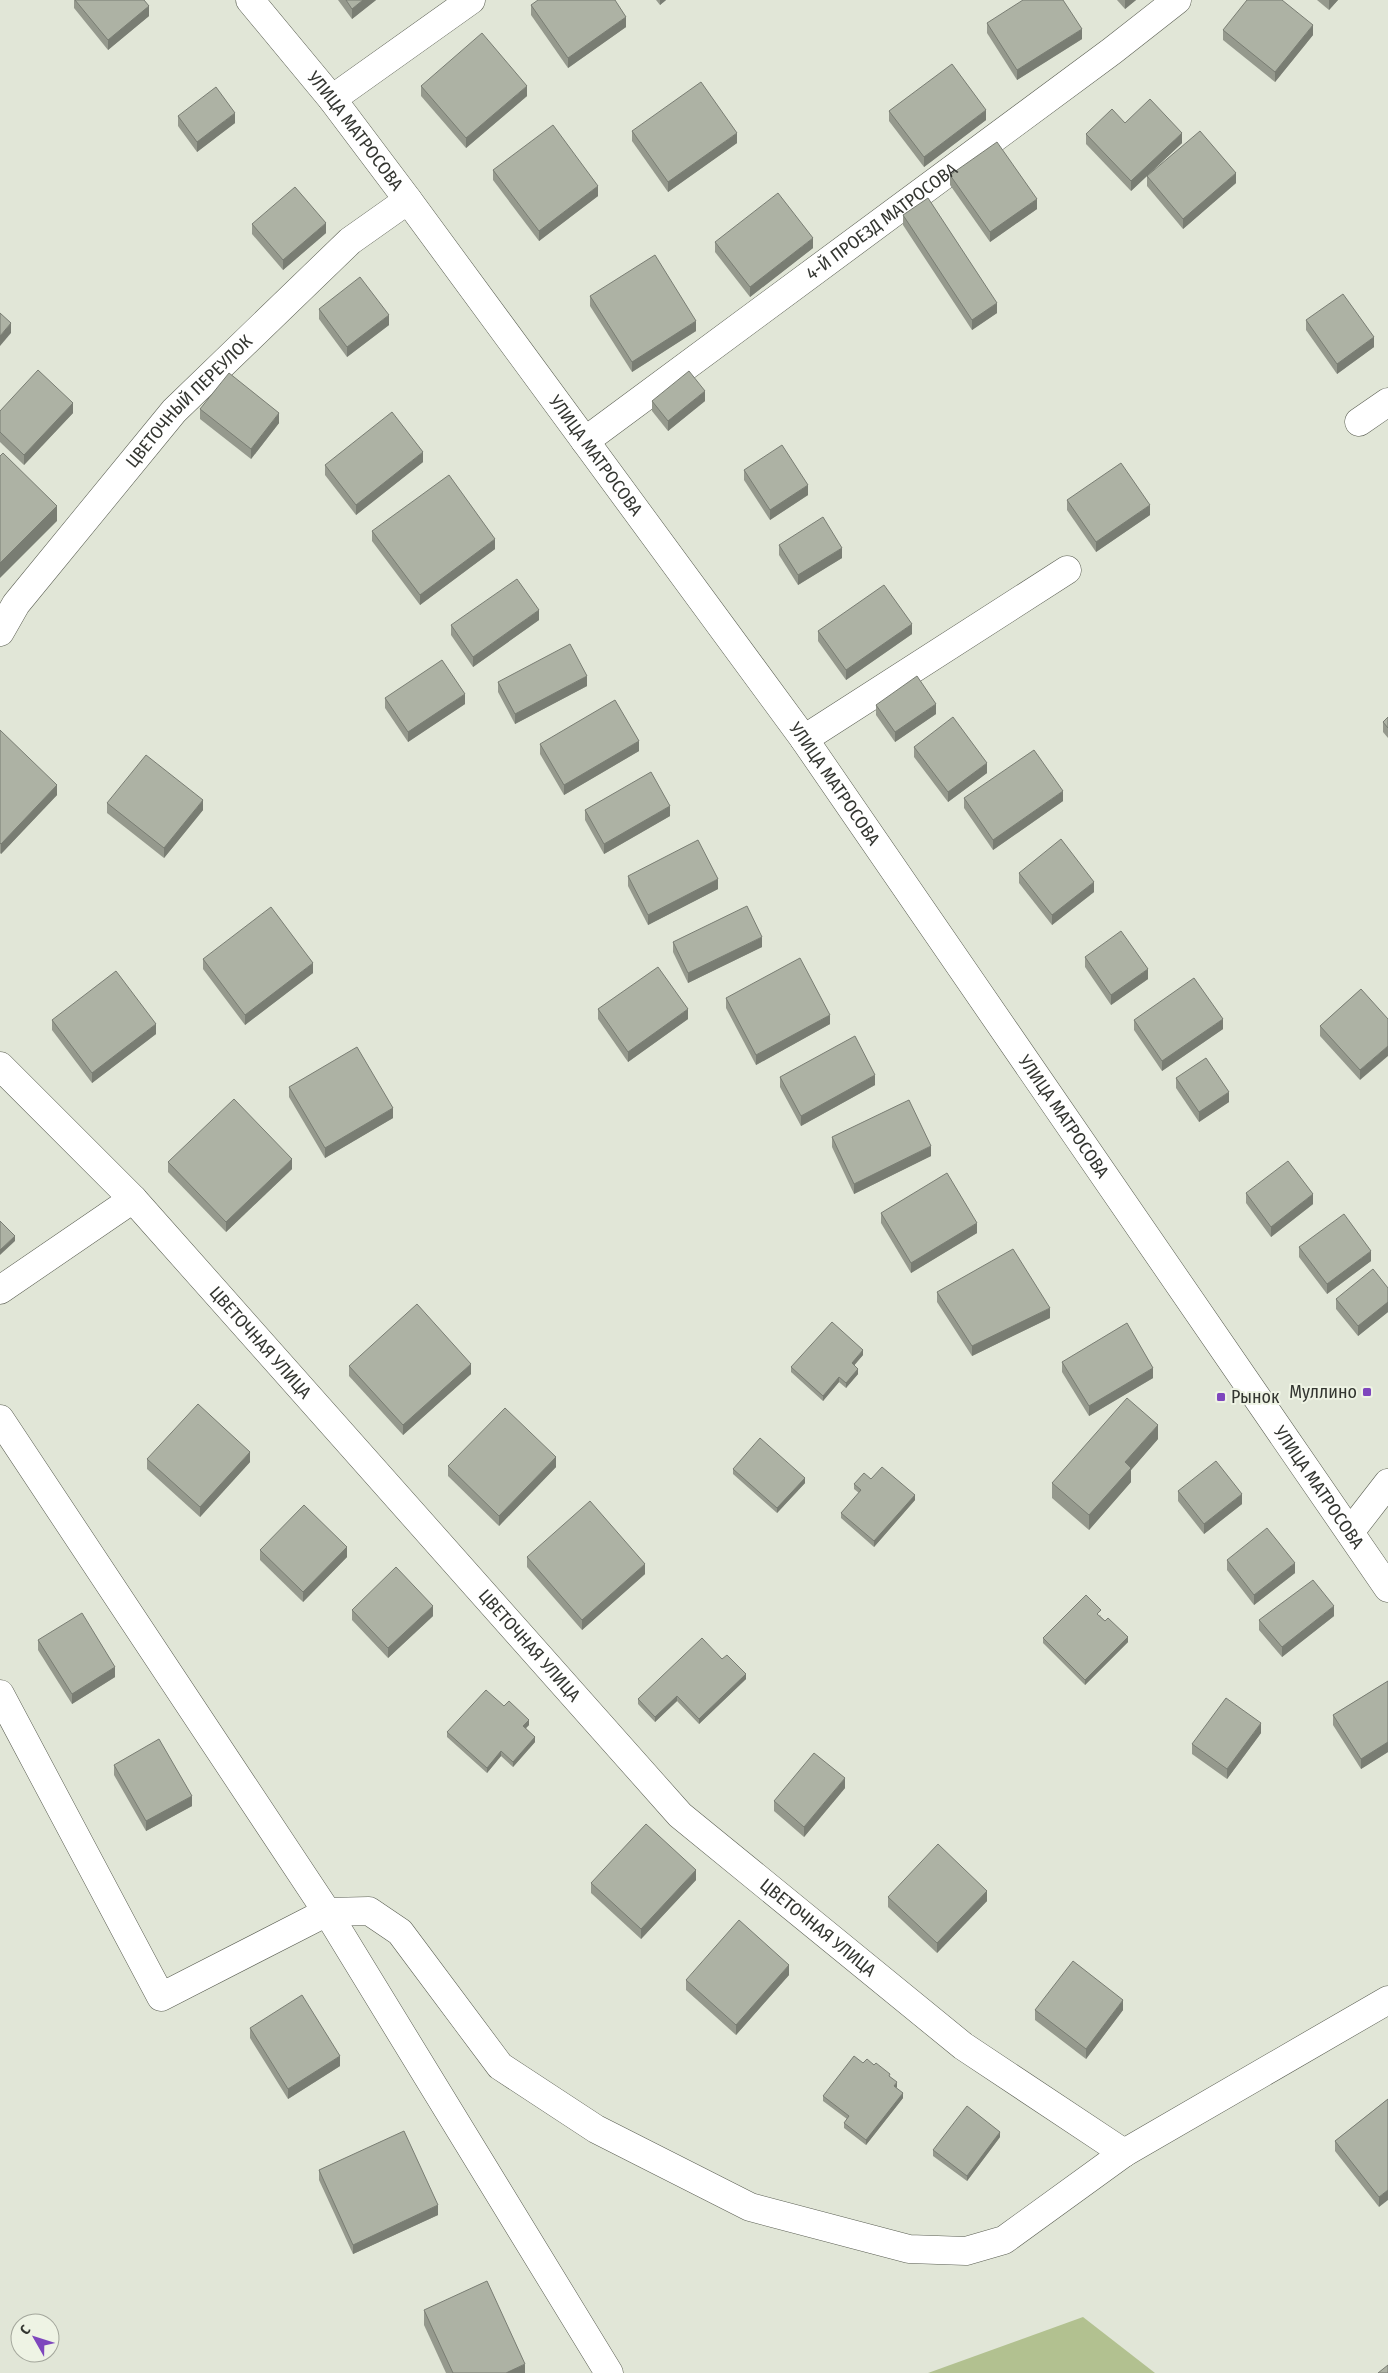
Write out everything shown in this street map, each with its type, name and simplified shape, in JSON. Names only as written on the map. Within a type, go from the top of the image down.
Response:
[{"type":"street","name":"УЛИЦА МАТРОСОВА","points":[[250,0],[332,99],[408,200],[804,739],[1388,1588]]},
{"type":"street","points":[[332,99],[471,0]]},
{"type":"street","name":"4-Й ПРОЕЗД МАТРОСОВА","points":[[585,441],[1177,0]]},
{"type":"street","name":"ЦВЕТОЧНЫЙ ПЕРЕУЛОК","points":[[0,632],[8,597],[174,410],[350,241],[408,200]]},
{"type":"street","points":[[1359,422],[1388,402]]},
{"type":"street","points":[[804,739],[1067,570]]},
{"type":"street","name":"ЦВЕТОЧНАЯ УЛИЦА","points":[[0,1066],[133,1199],[680,1815],[963,2046],[1124,2153]]},
{"type":"street","points":[[0,1290],[133,1199]]},
{"type":"street","points":[[0,1419],[326,1912],[609,2373]]},
{"type":"street","points":[[1350,1532],[1388,1483]]},
{"type":"street","points":[[0,1694],[161,1997],[326,1912],[369,1911],[400,1932],[500,2066],[596,2129],[750,2207],[909,2249],[966,2251],[1004,2240],[1124,2153],[1388,2000]]},
{"type":"green space","points":[[1083,2317],[1155,2373],[928,2373]]},
{"type":"building","points":[[75,0],[144,0],[149,6],[108,40]]},
{"type":"building","points":[[346,0],[363,0],[352,9]]},
{"type":"building","points":[[538,0],[615,0],[626,17],[568,58],[531,5]]},
{"type":"building","points":[[1023,0],[1063,0],[1082,29],[1017,70],[987,23]]},
{"type":"building","points":[[1247,0],[1282,0],[1313,25],[1275,72],[1223,30]]},
{"type":"building","points":[[482,33],[527,86],[466,138],[421,86]]},
{"type":"building","points":[[952,64],[986,110],[924,157],[889,111]]},
{"type":"building","points":[[701,82],[737,133],[668,182],[632,131]]},
{"type":"building","points":[[216,87],[235,113],[197,142],[178,116]]},
{"type":"building","points":[[1150,99],[1182,133],[1131,181],[1086,134],[1112,109],[1125,123]]},
{"type":"building","points":[[553,125],[598,186],[539,231],[493,170]]},
{"type":"building","points":[[1200,131],[1236,173],[1183,219],[1147,176]]},
{"type":"building","points":[[997,142],[1037,199],[990,232],[950,175]]},
{"type":"building","points":[[295,187],[326,223],[283,260],[252,224]]},
{"type":"building","points":[[778,193],[813,238],[750,287],[715,242]]},
{"type":"building","points":[[928,198],[997,303],[972,320],[903,215]]},
{"type":"building","points":[[655,255],[696,321],[632,362],[590,296]]},
{"type":"building","points":[[360,277],[389,315],[347,347],[319,309]]},
{"type":"building","points":[[1343,294],[1374,337],[1337,364],[1306,320]]},
{"type":"building","points":[[0,313],[11,323],[0,336]]},
{"type":"building","points":[[38,370],[73,403],[24,455],[0,432],[0,411]]},
{"type":"building","points":[[689,371],[705,391],[668,421],[652,401]]},
{"type":"building","points":[[229,373],[279,413],[251,449],[200,409]]},
{"type":"building","points":[[392,412],[423,452],[356,505],[325,465]]},
{"type":"building","points":[[782,445],[808,485],[770,510],[744,470]]},
{"type":"building","points":[[3,453],[57,506],[0,563],[0,456]]},
{"type":"building","points":[[1121,463],[1150,505],[1096,542],[1067,500]]},
{"type":"building","points":[[449,475],[495,539],[420,595],[372,531]]},
{"type":"building","points":[[823,517],[842,548],[798,575],[779,545]]},
{"type":"building","points":[[517,579],[539,610],[473,657],[451,625]]},
{"type":"building","points":[[884,585],[912,624],[846,670],[818,631]]},
{"type":"building","points":[[570,644],[587,676],[515,714],[498,682]]},
{"type":"building","points":[[442,660],[465,694],[408,732],[385,698]]},
{"type":"building","points":[[917,676],[936,704],[895,732],[876,705]]},
{"type":"building","points":[[615,700],[639,741],[564,785],[540,744]]},
{"type":"building","points":[[953,717],[987,763],[948,792],[914,747]]},
{"type":"building","points":[[1388,717],[1388,728],[1383,722]]},
{"type":"building","points":[[0,730],[57,785],[1,844],[0,843]]},
{"type":"building","points":[[1034,750],[1063,791],[993,840],[964,798]]},
{"type":"building","points":[[146,755],[203,800],[164,848],[107,803]]},
{"type":"building","points":[[651,772],[670,806],[604,844],[585,810]]},
{"type":"building","points":[[1061,839],[1094,882],[1052,915],[1019,873]]},
{"type":"building","points":[[698,840],[718,879],[648,915],[628,876]]},
{"type":"building","points":[[747,906],[762,937],[688,973],[673,942]]},
{"type":"building","points":[[271,907],[313,963],[245,1015],[203,959]]},
{"type":"building","points":[[1121,931],[1148,969],[1111,995],[1085,957]]},
{"type":"building","points":[[800,958],[830,1015],[756,1055],[726,998]]},
{"type":"building","points":[[658,967],[688,1009],[628,1052],[598,1009]]},
{"type":"building","points":[[116,971],[156,1024],[92,1073],[52,1020]]},
{"type":"building","points":[[1194,978],[1223,1019],[1162,1061],[1134,1020]]},
{"type":"building","points":[[1361,989],[1388,1019],[1388,1046],[1360,1070],[1320,1026]]},
{"type":"building","points":[[855,1036],[875,1075],[801,1116],[780,1077]]},
{"type":"building","points":[[357,1047],[393,1108],[325,1148],[289,1087]]},
{"type":"building","points":[[1206,1058],[1229,1092],[1199,1112],[1176,1078]]},
{"type":"building","points":[[234,1099],[292,1159],[226,1222],[168,1162]]},
{"type":"building","points":[[909,1100],[931,1146],[854,1184],[832,1137]]},
{"type":"building","points":[[1288,1161],[1313,1194],[1271,1227],[1246,1193]]},
{"type":"building","points":[[947,1173],[977,1223],[911,1263],[881,1213]]},
{"type":"building","points":[[1344,1214],[1371,1251],[1327,1284],[1299,1247]]},
{"type":"building","points":[[0,1221],[15,1236],[0,1250]]},
{"type":"building","points":[[1013,1249],[1050,1308],[972,1346],[937,1292]]},
{"type":"building","points":[[1373,1269],[1388,1288],[1388,1302],[1358,1326],[1336,1299]]},
{"type":"building","points":[[417,1304],[471,1364],[403,1425],[349,1366]]},
{"type":"building","points":[[832,1322],[863,1350],[852,1363],[858,1369],[846,1383],[839,1377],[823,1396],[791,1367]]},
{"type":"building","points":[[1127,1323],[1153,1368],[1089,1406],[1062,1362]]},
{"type":"building","points":[[1127,1398],[1158,1425],[1125,1462],[1131,1468],[1089,1515],[1052,1483]]},
{"type":"building","points":[[198,1404],[250,1452],[200,1507],[147,1459]]},
{"type":"building","points":[[505,1408],[556,1457],[499,1516],[448,1466]]},
{"type":"building","points":[[760,1438],[805,1478],[777,1508],[733,1469]]},
{"type":"building","points":[[1216,1461],[1242,1494],[1204,1524],[1178,1491]]},
{"type":"building","points":[[882,1467],[915,1495],[874,1541],[841,1513],[861,1490],[854,1484],[864,1473],[871,1479]]},
{"type":"building","points":[[590,1501],[645,1564],[582,1620],[527,1557]]},
{"type":"building","points":[[304,1505],[347,1547],[303,1592],[260,1550]]},
{"type":"building","points":[[1267,1528],[1295,1563],[1254,1595],[1227,1560]]},
{"type":"building","points":[[396,1567],[433,1606],[388,1648],[352,1610]]},
{"type":"building","points":[[1313,1580],[1334,1606],[1282,1647],[1259,1620]]},
{"type":"building","points":[[1086,1595],[1101,1610],[1097,1614],[1105,1621],[1108,1618],[1128,1637],[1085,1680],[1043,1638]]},
{"type":"building","points":[[82,1613],[115,1667],[72,1694],[38,1640]]},
{"type":"building","points":[[702,1638],[722,1659],[727,1655],[746,1674],[699,1719],[677,1696],[655,1717],[638,1699]]},
{"type":"building","points":[[1388,1681],[1388,1742],[1361,1759],[1333,1715]]},
{"type":"building","points":[[486,1690],[504,1706],[509,1701],[529,1720],[523,1726],[535,1737],[513,1762],[501,1751],[487,1768],[447,1732]]},
{"type":"building","points":[[1226,1698],[1261,1723],[1227,1769],[1192,1744]]},
{"type":"building","points":[[159,1739],[192,1796],[146,1821],[114,1765]]},
{"type":"building","points":[[814,1753],[845,1778],[804,1827],[774,1801]]},
{"type":"building","points":[[646,1824],[696,1870],[641,1929],[591,1883]]},
{"type":"building","points":[[938,1844],[987,1891],[937,1943],[888,1897]]},
{"type":"building","points":[[739,1920],[789,1965],[736,2025],[686,1980]]},
{"type":"building","points":[[1073,1961],[1123,2000],[1086,2049],[1035,2010]]},
{"type":"building","points":[[302,1995],[340,2056],[288,2089],[250,2028]]},
{"type":"building","points":[[854,2056],[863,2063],[867,2059],[874,2065],[876,2063],[890,2074],[889,2076],[897,2082],[894,2086],[903,2093],[866,2140],[844,2123],[849,2116],[823,2096]]},
{"type":"building","points":[[1388,2099],[1388,2190],[1379,2197],[1335,2141]]},
{"type":"building","points":[[967,2106],[1000,2132],[967,2176],[933,2150]]},
{"type":"building","points":[[404,2131],[438,2205],[353,2245],[319,2170]]},
{"type":"building","points":[[487,2281],[525,2364],[506,2373],[453,2373],[424,2310]]},
{"type":"building","points":[[1388,2365],[1388,2373],[1378,2373]]},
{"type":"place","name":"Муллино","points":[[1367,1392]]},
{"type":"place","name":"Рынок","points":[[1221,1397]]}]
